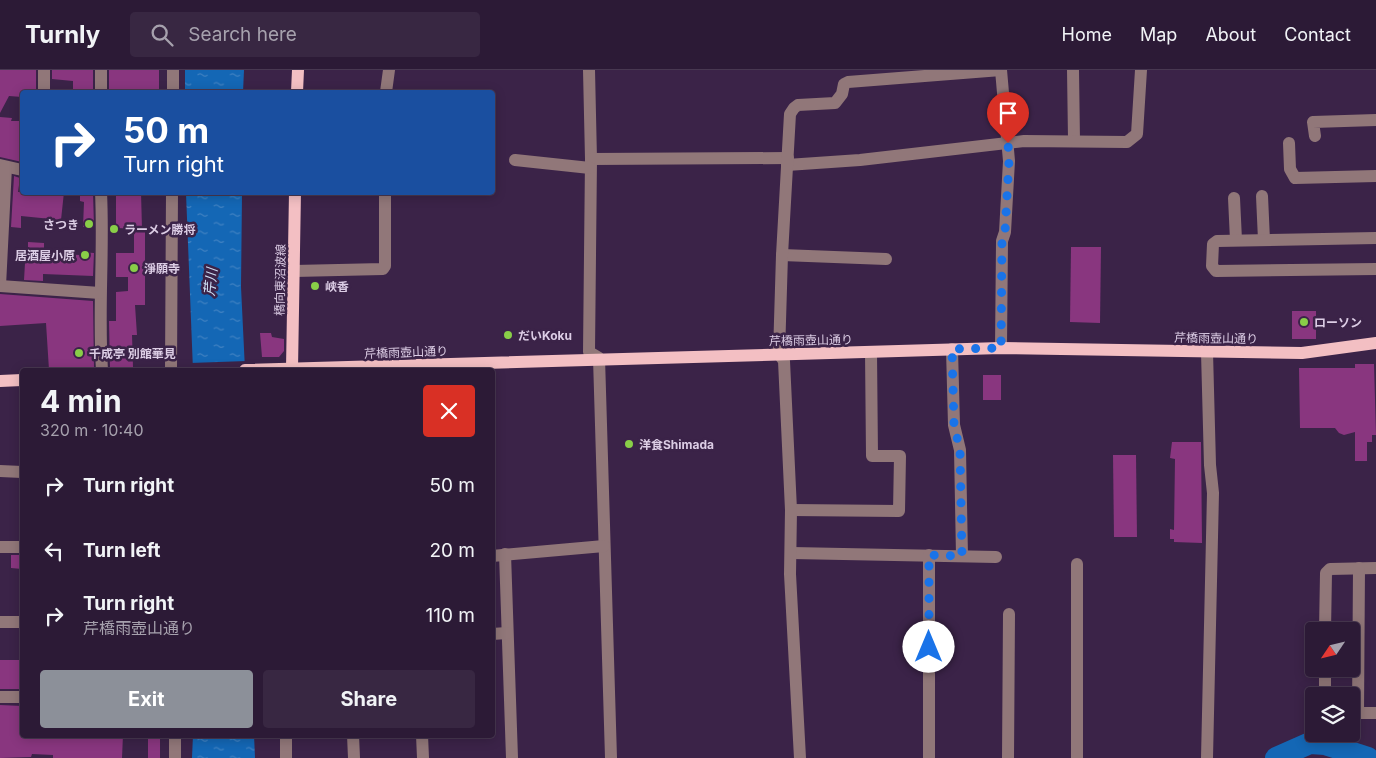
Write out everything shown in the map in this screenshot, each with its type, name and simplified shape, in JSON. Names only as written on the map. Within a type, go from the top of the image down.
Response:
[{"type":"main road","points":[[297,90],[298,70]]},
{"type":"main road","name":"橋向東沼波線","points":[[292,368],[295,195]]},
{"type":"main road","name":"芹橋雨壺山通り","points":[[368,368],[599,358],[1001,348],[1302,353],[1376,343]]},
{"type":"main road","points":[[0,381],[20,380]]},
{"type":"street","points":[[44,70],[44,90]]},
{"type":"street","points":[[101,70],[101,90]]},
{"type":"street","points":[[173,70],[173,90]]},
{"type":"street","points":[[386,90],[389,70]]},
{"type":"street","points":[[589,70],[589,352],[599,358],[611,758]]},
{"type":"street","points":[[800,758],[790,574],[792,553],[791,510],[784,361],[779,354],[787,162],[790,114],[794,108],[798,105],[835,103],[842,94],[844,84],[873,75],[1002,70],[1009,161],[1005,232],[1002,241],[1001,348]]},
{"type":"street","points":[[1073,70],[1074,140]]},
{"type":"street","points":[[516,160],[590,164],[860,160],[1024,141],[1127,142],[1137,134],[1141,70]]},
{"type":"street","points":[[1314,136],[1313,122],[1376,120]]},
{"type":"street","points":[[1289,143],[1290,169],[1295,178],[1376,176]]},
{"type":"street","points":[[20,170],[3,166],[0,286],[100,293]]},
{"type":"street","points":[[101,195],[100,293],[102,368]]},
{"type":"street","points":[[171,368],[172,195]]},
{"type":"street","points":[[294,271],[382,269],[385,266],[385,195]]},
{"type":"street","points":[[1262,196],[1264,240]]},
{"type":"street","points":[[1234,198],[1236,240]]},
{"type":"street","points":[[1376,238],[1217,240],[1213,244],[1212,266],[1216,272],[1376,269]]},
{"type":"street","points":[[782,255],[886,259]]},
{"type":"street","points":[[952,349],[954,425],[960,450],[962,556]]},
{"type":"street","points":[[791,510],[899,511],[900,456],[872,456],[871,352]]},
{"type":"street","points":[[1207,352],[1210,465],[1213,493],[1207,758]]},
{"type":"street","points":[[0,471],[20,472]]},
{"type":"street","points":[[512,758],[507,633],[499,555],[604,546]]},
{"type":"street","points":[[0,547],[20,547]]},
{"type":"street","points":[[792,553],[996,557]]},
{"type":"street","points":[[929,555],[929,758]]},
{"type":"street","points":[[1077,564],[1077,758]]},
{"type":"street","points":[[1356,687],[1359,568]]},
{"type":"street","points":[[1326,622],[1326,573],[1330,569],[1376,568]]},
{"type":"street","points":[[1008,758],[1010,614]]},
{"type":"street","points":[[0,622],[20,622]]},
{"type":"street","points":[[495,634],[507,633]]},
{"type":"street","points":[[0,697],[20,697]]},
{"type":"street","points":[[1360,713],[1376,713]]},
{"type":"street","points":[[175,738],[175,758]]},
{"type":"street","points":[[286,738],[286,758]]},
{"type":"street","points":[[353,738],[354,758]]},
{"type":"street","points":[[422,738],[423,758]]},
{"type":"water","points":[[185,70],[244,70],[243,90],[185,90]]},
{"type":"water","name":"芹川","points":[[186,195],[242,195],[241,287],[245,368],[193,368]]},
{"type":"water","points":[[193,738],[254,738],[255,758],[192,758]]},
{"type":"pier","points":[[247,361],[247,368],[190,368],[190,363]]},
{"type":"building","points":[[0,70],[36,70],[36,90],[20,90],[20,97],[9,96],[0,113]]},
{"type":"building","points":[[52,70],[93,70],[93,90],[73,90],[73,81],[52,79]]},
{"type":"building","points":[[109,70],[159,70],[159,90],[109,90]]},
{"type":"building","points":[[0,117],[12,118],[11,121],[20,121],[20,162],[0,157]]},
{"type":"building","points":[[14,176],[20,178],[18,192],[20,192],[20,195],[64,195],[61,220],[21,216],[21,228],[11,227]]},
{"type":"building","points":[[80,195],[93,195],[94,227],[83,227],[84,202],[80,201]]},
{"type":"building","points":[[116,195],[141,195],[142,229],[116,228]]},
{"type":"building","points":[[134,232],[145,232],[145,305],[135,305],[137,335],[132,335],[133,367],[110,368],[109,321],[116,321],[116,292],[128,291],[128,277],[116,277],[116,253],[134,253]]},
{"type":"building","points":[[28,242],[44,243],[44,254],[81,255],[81,252],[94,253],[93,276],[43,274],[43,281],[24,280],[25,263],[28,259]]},
{"type":"building","points":[[1071,247],[1101,247],[1100,323],[1070,322]]},
{"type":"building","points":[[0,294],[93,301],[94,368],[49,368],[46,323],[0,326]]},
{"type":"building","name":"ローソン","points":[[1292,311],[1316,311],[1316,339],[1292,339]]},
{"type":"building","points":[[260,333],[271,333],[272,337],[284,339],[284,351],[279,357],[262,357]]},
{"type":"building","points":[[1355,364],[1374,364],[1376,435],[1372,435],[1372,442],[1367,442],[1367,461],[1355,461],[1355,432],[1344,435],[1335,428],[1300,428],[1299,368],[1355,368]]},
{"type":"building","points":[[983,375],[1001,375],[1001,400],[983,400]]},
{"type":"building","points":[[1172,442],[1201,442],[1202,543],[1174,542],[1174,539],[1170,539],[1170,529],[1174,530],[1175,459],[1170,458]]},
{"type":"building","points":[[1113,455],[1136,455],[1137,537],[1114,537]]},
{"type":"building","points":[[11,555],[20,555],[20,569],[11,568]]},
{"type":"building","points":[[0,660],[20,660],[20,689],[0,689]]},
{"type":"building","points":[[0,705],[20,706],[20,738],[123,738],[122,758],[53,758],[53,755],[32,754],[31,757],[0,758]]},
{"type":"building","points":[[148,738],[160,738],[160,758],[148,758]]},
{"type":"waterway","points":[[1276,758],[1310,743],[1325,744],[1368,758]]},
{"type":"place","name":"さつき","points":[[89,224]]},
{"type":"place","name":"ラーメン勝将","points":[[114,229]]},
{"type":"place","name":"居酒屋小原","points":[[85,255]]},
{"type":"place","name":"淨願寺","points":[[134,268]]},
{"type":"place","name":"峡香","points":[[315,286]]},
{"type":"place","name":"ローソン","points":[[1304,322]]},
{"type":"place","name":"だいKoku","points":[[508,335]]},
{"type":"place","name":"千成亭 別館華見","points":[[79,353]]},
{"type":"place","name":"洋食Shimada","points":[[629,444]]},
{"type":"route","points":[[929,647],[929,555],[962,556],[960,450],[954,425],[952,349],[1001,348],[1002,241],[1005,232],[1009,161],[1008,143]]}]
